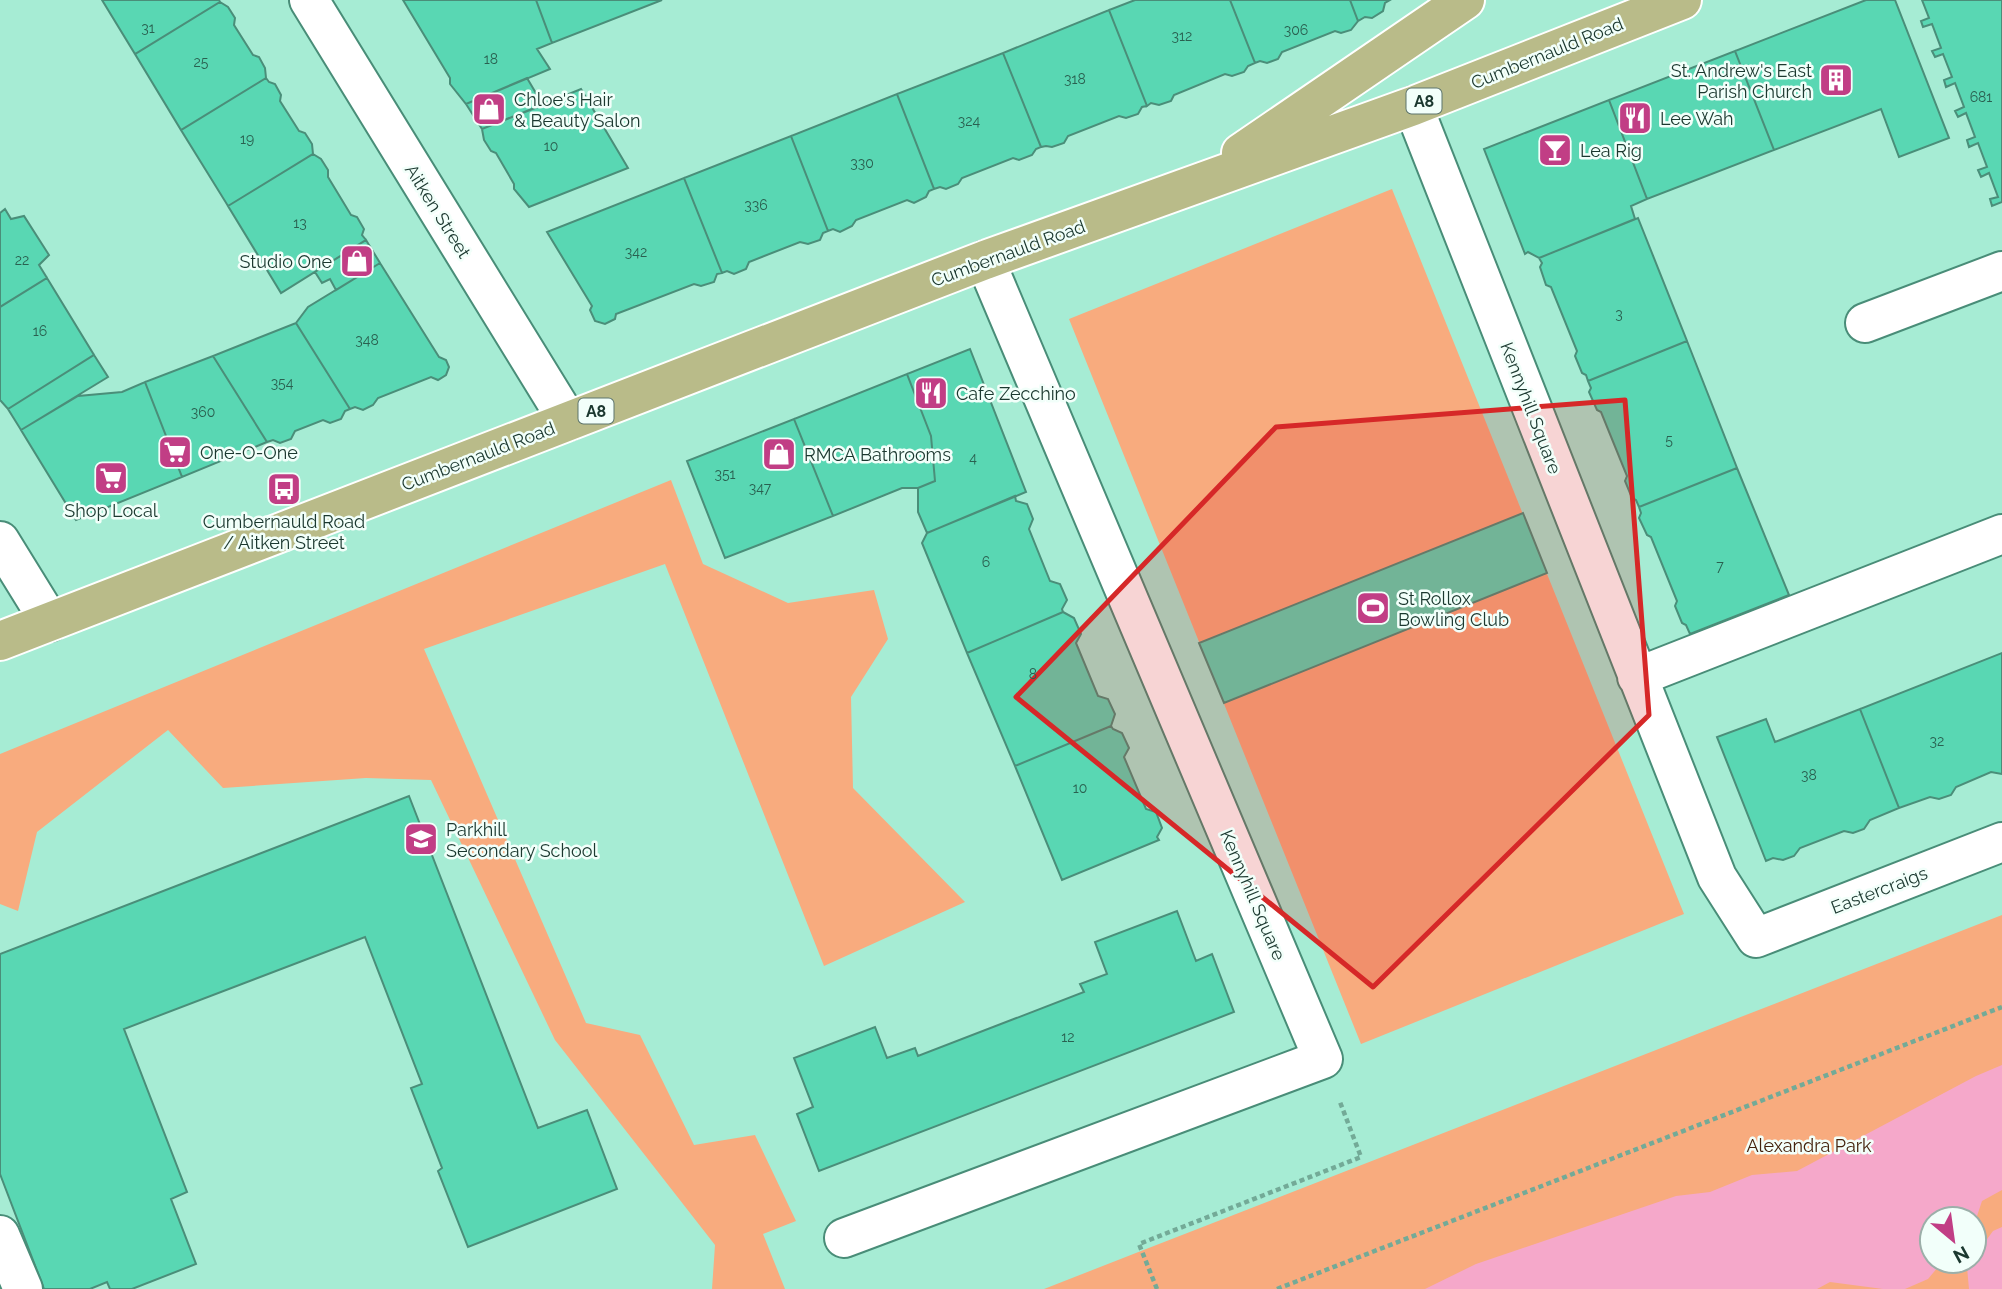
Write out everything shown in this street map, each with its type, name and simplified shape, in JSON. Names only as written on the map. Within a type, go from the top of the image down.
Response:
[{"type":"main road","name":"Cumbernauld Road","points":[[1193,186],[1465,0]]},
{"type":"main road","name":"Cumbernauld Road","points":[[0,641],[985,260],[1413,106],[1664,4]]},
{"type":"street","name":"Aitken Street","points":[[309,0],[568,421]]},
{"type":"street","name":"Kennyhill Square","points":[[1413,106],[1717,877],[1756,938]]},
{"type":"street","name":"Kennyhill Square","points":[[985,260],[1323,1059]]},
{"type":"street","points":[[1865,323],[2002,271]]},
{"type":"street","points":[[1637,677],[2002,534]]},
{"type":"street","points":[[0,541],[50,622]]},
{"type":"street","name":"Eastercraigs","points":[[1756,938],[2002,842]]},
{"type":"street","points":[[844,1238],[1323,1059]]},
{"type":"street","points":[[0,1235],[23,1289]]},
{"type":"path","points":[[1277,1289],[2002,1007]]},
{"type":"path","points":[[1157,1289],[1139,1244],[1361,1157],[1323,1059]]},
{"type":"highlighted area","points":[[1625,400],[1649,715],[1373,987],[1016,697],[1276,427]]},
{"type":"green space","name":"St Rollox Bowling Club","points":[[1392,189],[1684,914],[1361,1044],[1069,319]]},
{"type":"green space","points":[[671,480],[703,564],[788,603],[874,590],[888,639],[851,697],[853,788],[965,902],[824,966],[665,564],[424,649],[586,1023],[640,1035],[694,1145],[755,1135],[796,1221],[763,1234],[785,1289],[712,1289],[715,1245],[555,1040],[431,780],[366,778],[223,788],[168,730],[37,832],[18,911],[0,904],[0,754]]},
{"type":"green space","name":"Alexandra Park","points":[[2002,915],[2002,1289],[1044,1289]]},
{"type":"shaded area","points":[[2002,1065],[2002,1190],[1982,1201],[1981,1205],[1918,1205],[1918,1275],[1931,1275],[1905,1289],[1830,1282],[1817,1289],[1425,1289],[1476,1264],[1676,1196],[1710,1192],[1752,1175],[1797,1171],[1976,1076]]},
{"type":"shaded area","points":[[2002,1227],[2002,1289],[1969,1289],[1968,1275],[1988,1275],[1988,1238],[1993,1231]]},
{"type":"building","points":[[102,0],[219,0],[220,2],[135,54]]},
{"type":"building","points":[[403,0],[536,0],[552,43],[537,49],[550,69],[466,104],[450,84],[450,78]]},
{"type":"building","points":[[536,0],[662,0],[552,43]]},
{"type":"building","points":[[1135,0],[1230,0],[1255,63],[1248,66],[1244,72],[1232,76],[1225,74],[1174,95],[1171,101],[1159,105],[1151,103],[1147,106],[1109,10]]},
{"type":"building","points":[[1230,0],[1350,0],[1358,21],[1351,30],[1341,33],[1335,31],[1282,52],[1278,59],[1255,63]]},
{"type":"building","points":[[1350,0],[1390,0],[1385,3],[1383,11],[1372,18],[1365,17],[1358,21]]},
{"type":"building","name":"St. Andrew's East Parish Church","points":[[1866,0],[1895,0],[1949,138],[1899,157],[1881,109],[1774,150],[1735,51]]},
{"type":"building","points":[[1922,0],[2002,0],[2002,202],[1992,206],[1990,199],[1998,197],[1989,173],[1981,177],[1978,170],[1987,167],[1978,143],[1969,147],[1967,140],[1975,137],[1966,113],[1958,117],[1955,111],[1964,107],[1955,83],[1946,87],[1944,80],[1952,77],[1943,54],[1935,57],[1932,51],[1941,48],[1932,24],[1923,27],[1921,21],[1929,18]]},
{"type":"building","points":[[220,2],[228,7],[235,18],[234,25],[253,55],[259,57],[265,68],[266,78],[181,130],[135,54]]},
{"type":"building","points":[[1109,10],[1147,106],[1142,107],[1138,114],[1126,118],[1119,116],[1068,136],[1064,143],[1041,147],[1003,53]]},
{"type":"building","points":[[1735,51],[1774,150],[1647,199],[1609,100]]},
{"type":"building","points":[[1003,53],[1041,147],[1032,155],[1019,160],[1013,158],[962,178],[958,184],[946,189],[934,189],[897,94]]},
{"type":"building","points":[[266,78],[275,84],[281,95],[280,101],[299,131],[305,133],[312,144],[313,154],[228,206],[181,130]]},
{"type":"building","points":[[527,78],[543,105],[482,129],[466,104]]},
{"type":"building","points":[[581,89],[628,168],[529,207],[514,189],[514,184],[496,153],[491,151],[484,140],[482,129]]},
{"type":"building","points":[[897,94],[934,189],[914,203],[907,200],[856,220],[852,226],[840,232],[833,229],[828,231],[791,136]]},
{"type":"building","points":[[1609,100],[1647,199],[1631,206],[1635,219],[1539,258],[1528,252],[1525,254],[1484,149]]},
{"type":"building","points":[[791,136],[828,231],[823,233],[820,240],[808,244],[800,242],[749,262],[746,269],[734,274],[727,271],[722,273],[684,178]]},
{"type":"building","points":[[313,154],[321,159],[328,170],[328,177],[351,215],[357,217],[364,229],[362,235],[366,240],[281,293],[228,206]]},
{"type":"building","points":[[684,178],[722,273],[717,274],[714,282],[701,286],[694,284],[616,314],[615,319],[605,324],[595,321],[590,310],[592,306],[547,232]]},
{"type":"building","points":[[5,209],[11,219],[24,216],[49,255],[39,265],[47,278],[0,307],[0,213]]},
{"type":"building","points":[[1638,218],[1687,341],[1588,381],[1575,356],[1577,351],[1551,287],[1546,285],[1539,258]]},
{"type":"building","points":[[366,240],[380,263],[336,290],[330,279],[322,283],[315,272]]},
{"type":"building","points":[[380,263],[439,357],[446,360],[449,367],[446,375],[438,380],[431,377],[378,398],[373,405],[363,410],[355,407],[350,409],[296,323],[308,307]]},
{"type":"building","points":[[47,278],[94,355],[8,409],[0,400],[0,307]]},
{"type":"building","points":[[296,323],[350,409],[345,411],[341,419],[330,423],[323,420],[295,431],[291,439],[280,443],[273,440],[267,442],[213,356]]},
{"type":"building","points":[[1687,341],[1737,468],[1639,507],[1625,481],[1627,476],[1601,412],[1597,410],[1589,392],[1591,388],[1588,381]]},
{"type":"building","points":[[970,349],[1026,492],[927,533],[918,512],[918,488],[935,481],[931,436],[907,374]]},
{"type":"building","points":[[94,355],[108,377],[21,430],[8,409]]},
{"type":"building","points":[[213,356],[267,442],[182,477],[145,382]]},
{"type":"building","points":[[907,374],[931,436],[935,481],[918,488],[902,488],[833,516],[794,419]]},
{"type":"building","points":[[145,382],[182,477],[76,520],[21,430],[78,396],[122,392]]},
{"type":"building","points":[[794,419],[833,516],[725,558],[687,461]]},
{"type":"building","points":[[1737,468],[1789,595],[1690,634],[1675,606],[1677,601],[1651,537],[1647,535],[1639,518],[1639,507]]},
{"type":"building","points":[[1015,496],[1016,501],[1027,504],[1033,519],[1029,529],[1050,581],[1060,584],[1067,600],[1063,612],[967,653],[922,543],[927,533]]},
{"type":"building","points":[[1523,513],[1547,573],[1224,703],[1199,643]]},
{"type":"building","points":[[1063,612],[1074,618],[1081,634],[1076,643],[1098,696],[1108,699],[1115,714],[1111,726],[1015,766],[967,653]]},
{"type":"building","points":[[2002,653],[2002,774],[1991,772],[1956,787],[1951,795],[1939,799],[1930,797],[1899,808],[1860,709]]},
{"type":"building","points":[[1860,709],[1899,808],[1870,820],[1864,829],[1853,833],[1844,831],[1800,848],[1794,856],[1783,860],[1773,858],[1766,861],[1717,737],[1766,719],[1775,742]]},
{"type":"building","points":[[1111,726],[1122,733],[1129,748],[1124,757],[1146,809],[1156,812],[1162,828],[1157,837],[1159,840],[1062,880],[1015,766]]},
{"type":"building","points":[[409,796],[538,1128],[587,1110],[617,1189],[468,1247],[438,1171],[442,1168],[411,1088],[422,1084],[365,937],[124,1029],[187,1192],[171,1199],[196,1264],[132,1289],[110,1289],[107,1282],[90,1289],[44,1289],[0,1174],[0,954]]},
{"type":"building","points":[[1177,911],[1196,961],[1212,954],[1234,1012],[819,1171],[797,1114],[813,1107],[794,1058],[875,1027],[887,1058],[915,1048],[918,1056],[1084,992],[1080,984],[1107,974],[1095,942]]},
{"type":"place","name":"St. Andrew's East Parish Church","points":[[1836,80]]},
{"type":"place","name":"Chloe's Hair & Beauty Salon","points":[[489,109]]},
{"type":"place","name":"Lee Wah","points":[[1635,118]]},
{"type":"place","name":"Lea Rig","points":[[1555,150]]},
{"type":"place","name":"Studio One","points":[[357,261]]},
{"type":"place","name":"Cafe Zecchino","points":[[931,393]]},
{"type":"place","name":"One-O-One","points":[[175,452]]},
{"type":"place","name":"RMCA Bathrooms","points":[[779,454]]},
{"type":"place","name":"Shop Local","points":[[111,478]]},
{"type":"place","name":"Cumbernauld Road / Aitken Street","points":[[284,489]]},
{"type":"place","name":"St Rollox Bowling Club","points":[[1373,608]]},
{"type":"place","name":"Parkhill Secondary School","points":[[421,839]]}]
